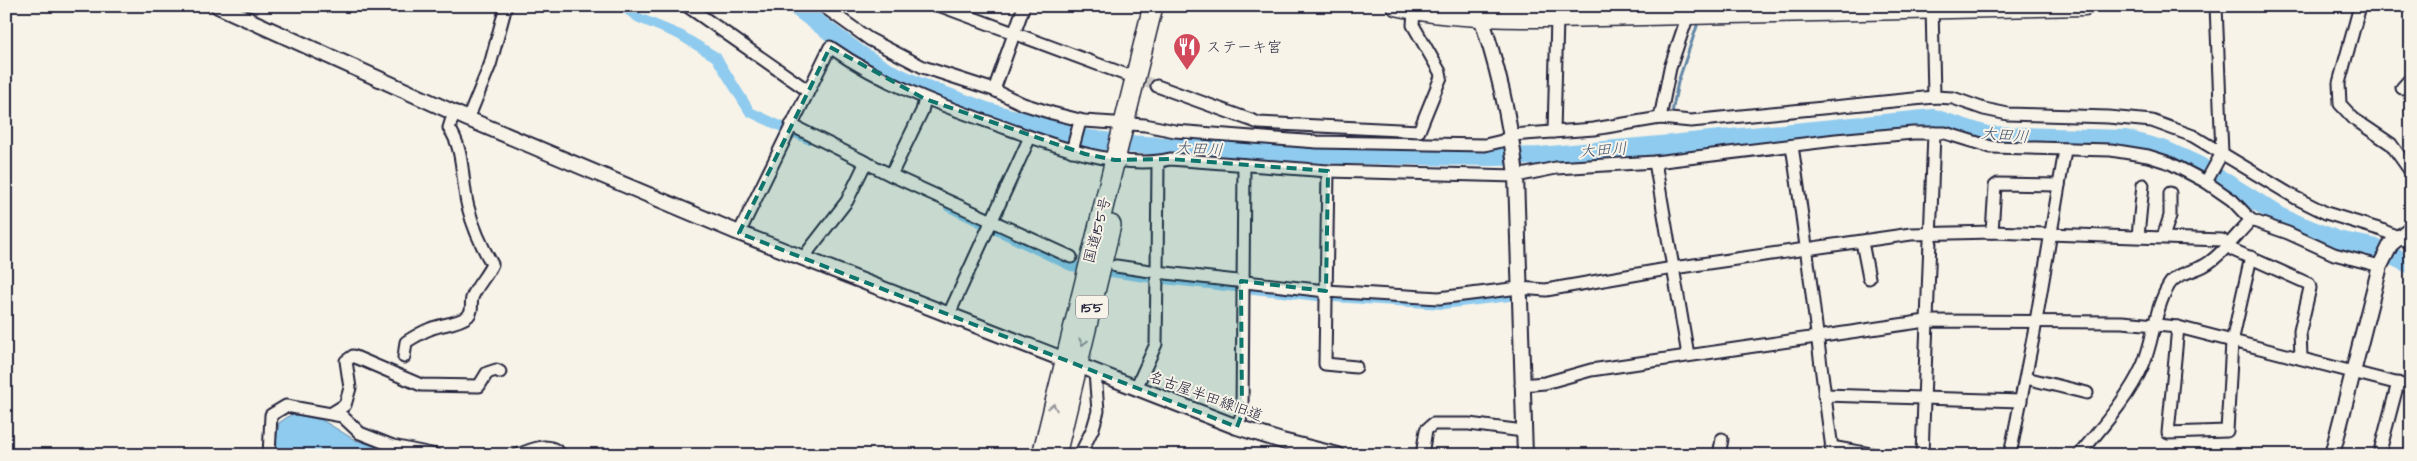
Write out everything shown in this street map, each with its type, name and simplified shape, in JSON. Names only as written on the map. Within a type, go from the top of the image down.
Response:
[{"type":"highway","name":"国道155号","points":[[1042,455],[1071,362],[1124,160],[1153,6]]},
{"type":"highway","name":"国道155号","points":[[1130,126],[1166,6]]},
{"type":"highway","name":"国道155号","points":[[1056,455],[1071,362]]},
{"type":"main road","points":[[1396,6],[1414,11],[1479,12],[1557,18],[2085,6]]},
{"type":"street","name":"名古屋半田線旧道","points":[[218,6],[234,10],[454,112],[739,233],[1237,426],[1282,441],[1338,455]]},
{"type":"street","points":[[468,118],[490,65],[506,6]]},
{"type":"street","points":[[688,6],[807,90]]},
{"type":"street","points":[[823,6],[892,52],[923,66],[994,90],[1023,104],[1052,114],[1084,121],[1175,131],[1317,142],[1485,145],[1554,132],[1594,129],[1660,118],[1691,121],[1934,97],[1953,98],[1984,110],[2008,114],[2108,117],[2152,121],[2193,136],[2296,198],[2326,213],[2394,240],[2411,243]]},
{"type":"street","points":[[940,6],[1124,74]]},
{"type":"street","points":[[994,90],[1024,6]]},
{"type":"street","points":[[2206,182],[2222,153],[2216,6]]},
{"type":"street","points":[[2360,6],[2339,83],[2340,104],[2354,119],[2391,144],[2411,172]]},
{"type":"street","points":[[1932,8],[1934,97]]},
{"type":"street","points":[[1157,86],[1238,117],[1259,123],[1420,131],[1441,77],[1413,25],[1414,11]]},
{"type":"street","points":[[1479,12],[1502,87],[1516,172],[1521,385],[1525,455]]},
{"type":"street","points":[[1660,118],[1670,68],[1688,15]]},
{"type":"street","points":[[1554,132],[1557,18]]},
{"type":"street","points":[[739,233],[807,90],[830,47],[893,85],[925,99],[1030,137],[1073,150],[1124,160],[1158,162],[1170,159],[1328,170],[1516,172],[1655,162],[1836,140],[1934,133],[1944,133],[1991,147],[2112,150],[2148,156],[2170,163],[2206,182],[2232,200],[2251,220],[2288,233],[2334,254],[2381,264]]},
{"type":"street","points":[[2402,88],[2411,78]]},
{"type":"street","points":[[891,174],[922,111],[925,99]]},
{"type":"street","points":[[404,357],[406,342],[431,328],[464,319],[469,315],[472,309],[471,300],[475,290],[487,277],[492,264],[482,248],[468,207],[458,142],[449,128],[454,112]]},
{"type":"street","points":[[791,125],[891,174],[1072,257]]},
{"type":"street","points":[[1073,150],[1079,125]]},
{"type":"street","points":[[1922,455],[1934,133]]},
{"type":"street","points":[[949,314],[994,220],[1030,137]]},
{"type":"street","points":[[1792,146],[1808,249],[1816,338],[1832,451],[1876,455]]},
{"type":"street","points":[[2010,455],[2026,378],[2065,150]]},
{"type":"street","points":[[805,258],[847,200],[866,162]]},
{"type":"street","points":[[1136,388],[1156,344],[1158,162]]},
{"type":"street","points":[[1655,162],[1688,355]]},
{"type":"street","points":[[1237,426],[1242,414],[1241,281],[1244,165]]},
{"type":"street","points":[[1328,170],[1325,364],[1356,367]]},
{"type":"street","points":[[1992,232],[1995,186],[1998,184],[2059,185]]},
{"type":"street","points":[[2138,236],[2143,185]]},
{"type":"street","points":[[2163,237],[2170,216],[2170,193]]},
{"type":"street","points":[[2079,455],[2135,382],[2144,363],[2153,324],[2169,283],[2179,276],[2205,265],[2220,254],[2227,244],[2251,220]]},
{"type":"street","points":[[2332,455],[2381,264],[2394,240],[2411,228]]},
{"type":"street","points":[[1116,266],[1326,291],[1439,298],[1519,288],[1546,290],[1673,268],[1930,233],[1992,232],[2222,240],[2233,250],[2309,284],[2310,288],[2300,331],[2300,357]]},
{"type":"street","points":[[1862,242],[1869,278]]},
{"type":"street","points":[[2178,327],[2168,433],[2227,431],[2232,342],[2252,258]]},
{"type":"street","points":[[1521,385],[1545,383],[1591,370],[1926,322],[2036,321],[2153,324],[2178,327],[2411,387]]},
{"type":"street","points":[[332,413],[345,405],[350,388],[346,361],[354,356],[421,385],[479,386],[487,373],[496,370],[500,372]]},
{"type":"street","points":[[1080,455],[1093,428],[1098,411],[1095,372]]},
{"type":"street","points":[[2026,378],[2087,393]]},
{"type":"street","points":[[2379,455],[2398,383]]},
{"type":"street","points":[[1824,395],[1923,396],[2021,401]]},
{"type":"street","points":[[268,455],[272,415],[280,409],[292,406],[342,416],[360,433],[385,443],[436,455]]},
{"type":"street","points":[[1422,455],[1426,430],[1433,424],[1469,424],[1523,431]]},
{"type":"street","points":[[1719,455],[1722,439]]},
{"type":"street","points":[[517,455],[544,446],[552,446],[561,455]]},
{"type":"highlighted area","points":[[830,47],[925,99],[1085,154],[1115,160],[1170,159],[1328,171],[1326,291],[1241,281],[1242,414],[1237,427],[739,233]]},
{"type":"water","points":[[292,414],[322,420],[355,440],[404,455],[274,455],[279,423]]},
{"type":"waterway","points":[[622,6],[639,18],[680,35],[716,57],[750,112],[808,139]]},
{"type":"waterway","name":"大田川","points":[[795,6],[858,53],[886,71],[916,85],[986,111],[1083,138],[1125,144],[1342,155],[1539,156],[1934,118],[1987,135],[2125,139],[2165,150],[2198,165],[2283,218],[2338,240],[2373,247],[2411,265]]},
{"type":"waterway","points":[[1672,113],[1678,82],[1697,26]]},
{"type":"waterway","points":[[949,207],[1071,266],[1145,277],[1318,296],[1443,304],[1526,294]]},
{"type":"tunnel","points":[[1130,76],[1157,86]]},
{"type":"place","name":"ステーキ宮","points":[[1187,71]]}]
